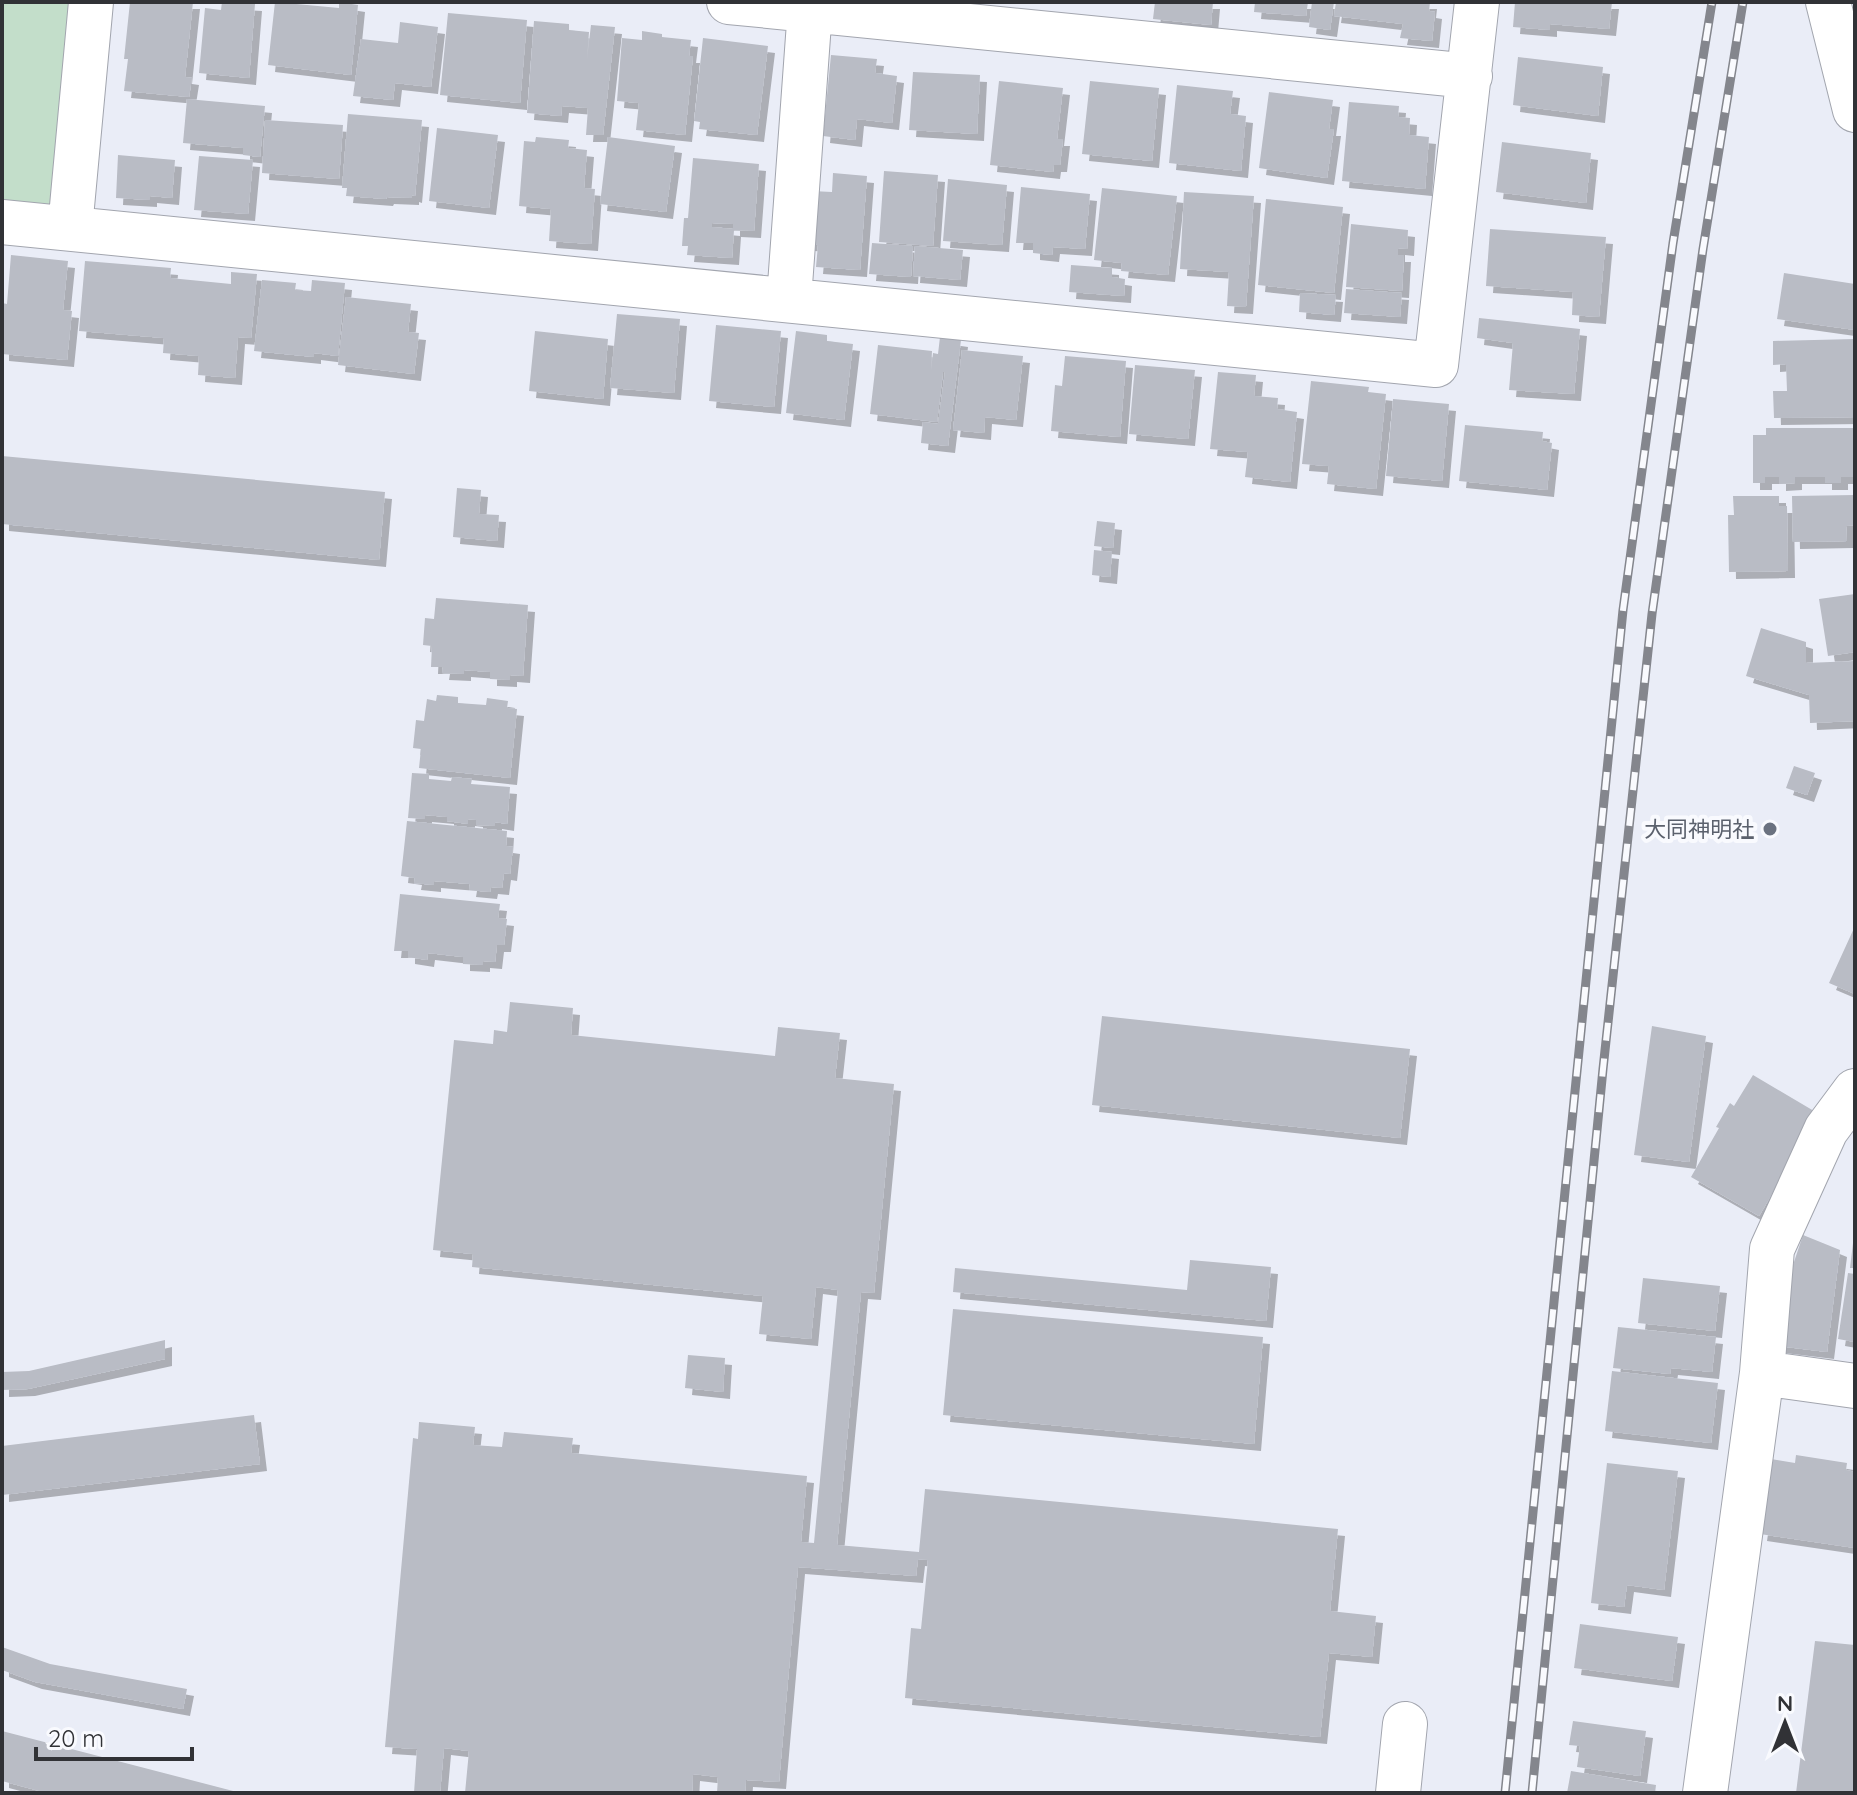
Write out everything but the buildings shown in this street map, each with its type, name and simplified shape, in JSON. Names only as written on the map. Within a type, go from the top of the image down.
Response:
[{"type":"street","points":[[70,228],[91,2]]},
{"type":"street","points":[[729,2],[1470,76]]},
{"type":"street","points":[[2,222],[1436,365],[1477,2]]},
{"type":"street","points":[[1828,2],[1855,110]]},
{"type":"street","points":[[789,299],[810,9]]},
{"type":"street","points":[[1705,1793],[1762,1373],[1772,1249],[1826,1130],[1855,1091]]},
{"type":"street","points":[[1762,1373],[1855,1386]]},
{"type":"street","points":[[1398,1793],[1405,1724]]},
{"type":"green space","points":[[2,2],[75,2],[56,210],[2,205]]},
{"type":"railway","points":[[1505,1793],[1623,610],[1673,243],[1712,2]]},
{"type":"railway","points":[[1532,1793],[1603,1069],[1652,614],[1703,249],[1743,2]]},
{"type":"place","name":"大同神明社","points":[[1770,829]]}]
